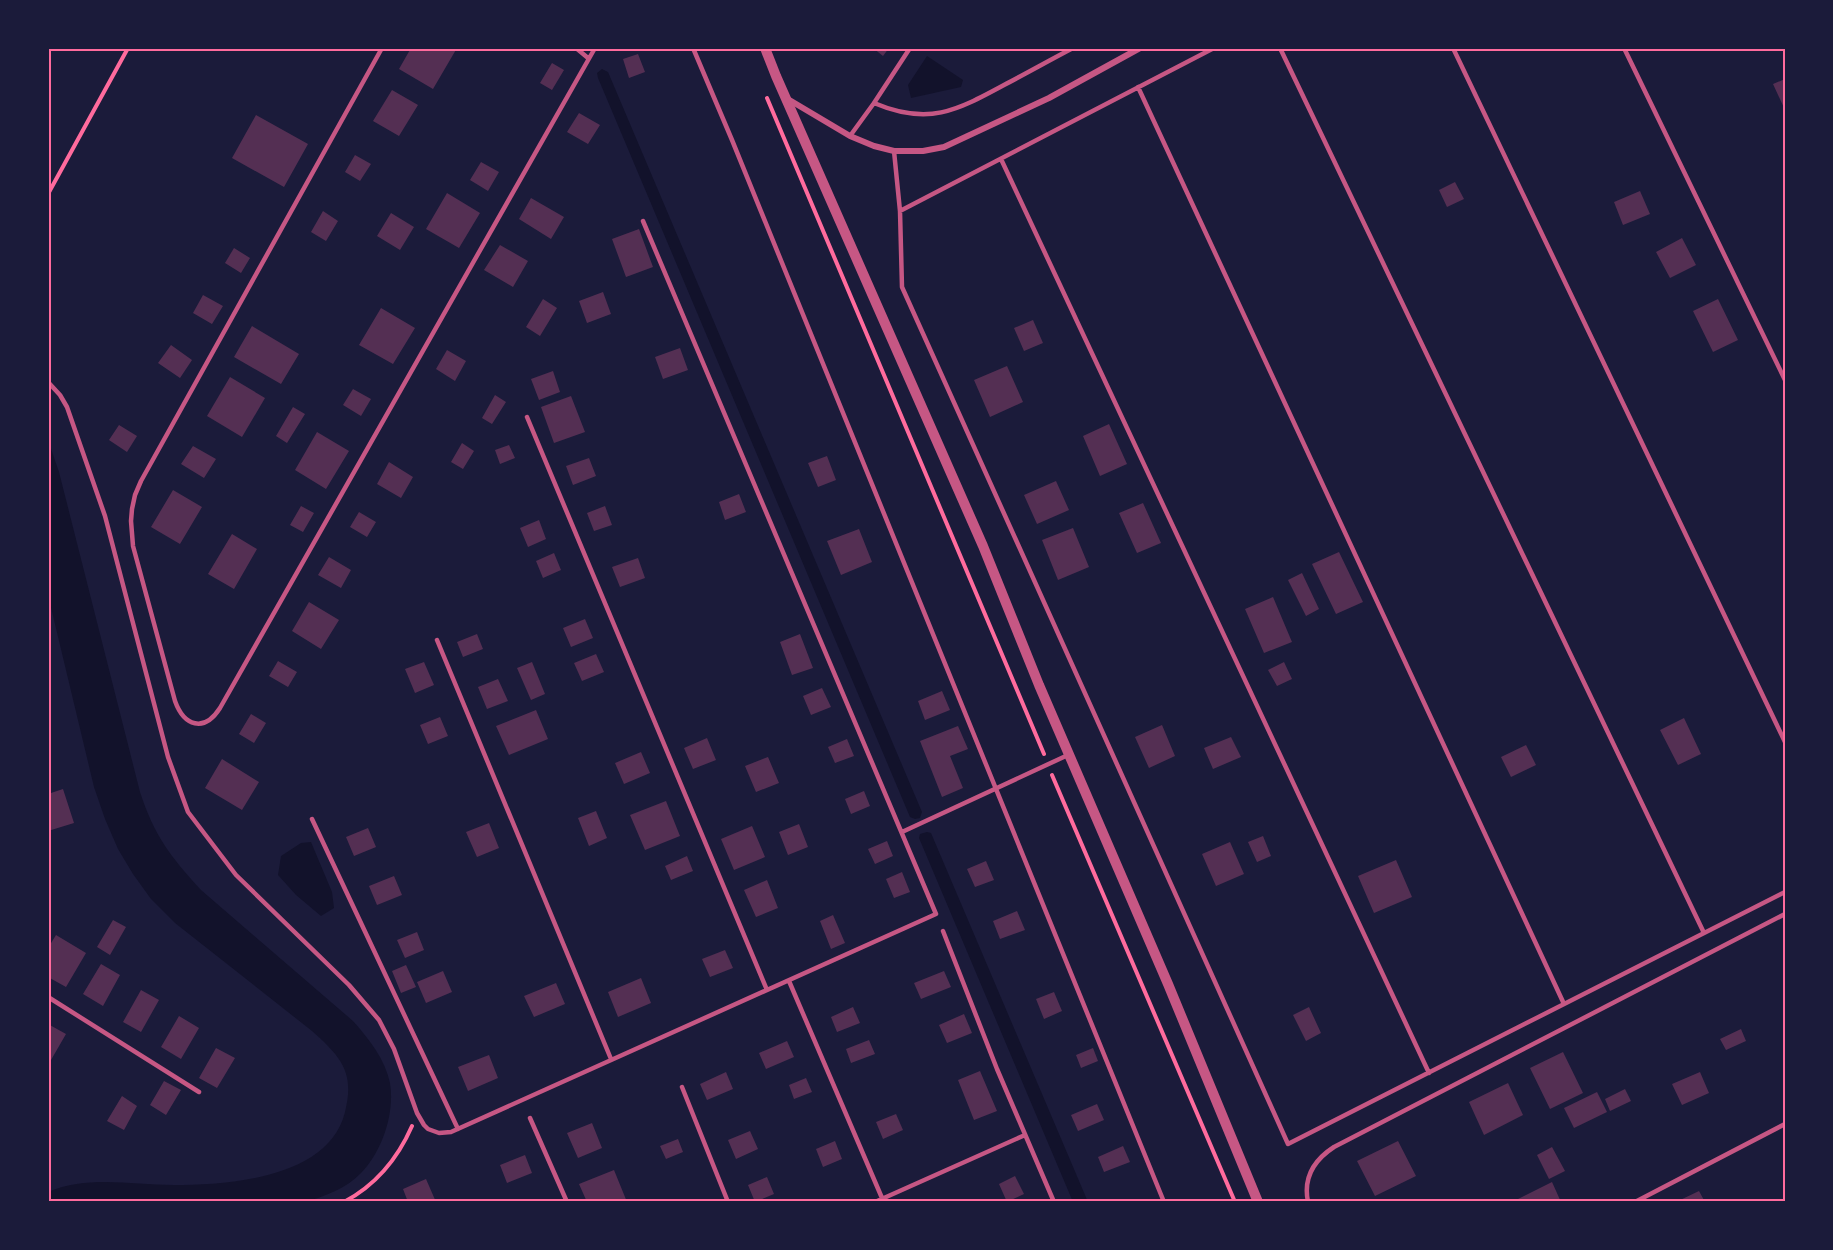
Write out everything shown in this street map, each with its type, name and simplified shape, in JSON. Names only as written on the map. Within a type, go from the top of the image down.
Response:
[{"type":"street","points":[[765,48],[983,546],[1258,1202]]},
{"type":"street","points":[[786,97],[850,136],[894,151],[923,152],[944,147],[1049,98],[1140,48]]},
{"type":"lane","points":[[382,48],[135,495],[131,521],[136,560],[175,701],[181,715],[191,722],[204,723],[211,720],[220,708],[595,48]]},
{"type":"lane","points":[[576,48],[588,58]]},
{"type":"lane","points":[[693,48],[1164,1202]]},
{"type":"lane","points":[[850,136],[910,48]]},
{"type":"lane","points":[[874,103],[890,110],[910,114],[931,115],[952,111],[1073,48]]},
{"type":"lane","points":[[900,211],[1214,48]]},
{"type":"lane","points":[[1280,48],[1704,933]]},
{"type":"lane","points":[[1453,48],[1785,742]]},
{"type":"lane","points":[[1623,48],[1785,380]]},
{"type":"lane","points":[[1138,87],[1564,1004]]},
{"type":"lane","points":[[894,151],[900,211],[902,287],[1288,1144],[1785,892]]},
{"type":"lane","points":[[1000,159],[1429,1073]]},
{"type":"lane","points":[[48,382],[67,407],[105,516],[168,758],[188,812],[236,875],[349,985],[379,1020],[394,1049],[417,1113],[424,1125],[445,1134],[936,914],[643,221]]},
{"type":"lane","points":[[527,417],[767,990]]},
{"type":"lane","points":[[436,640],[611,1059]]},
{"type":"lane","points":[[902,832],[1069,754]]},
{"type":"lane","points":[[312,819],[458,1129]]},
{"type":"lane","points":[[1308,1202],[1306,1191],[1312,1168],[1334,1147],[1785,914]]},
{"type":"lane","points":[[943,931],[997,1069],[1054,1202]]},
{"type":"lane","points":[[789,981],[882,1198]]},
{"type":"lane","points":[[48,997],[199,1092]]},
{"type":"lane","points":[[682,1087],[728,1202]]},
{"type":"lane","points":[[530,1118],[567,1202]]},
{"type":"lane","points":[[1635,1202],[1785,1124]]},
{"type":"lane","points":[[875,1202],[1025,1135]]},
{"type":"path","points":[[48,194],[128,48]]},
{"type":"path","points":[[765,93],[1235,1202]]},
{"type":"path","points":[[344,1202],[371,1184],[392,1162],[407,1138],[417,1113]]},
{"type":"shaded area","points":[[927,56],[963,80],[961,87],[911,98],[908,85]]},
{"type":"shaded area","points":[[602,69],[608,72],[922,812],[920,818],[910,817],[598,78],[597,73]]},
{"type":"shaded area","points":[[48,440],[59,472],[140,792],[157,833],[180,866],[201,890],[353,1021],[376,1050],[388,1074],[391,1107],[381,1143],[375,1154],[355,1178],[335,1191],[319,1197],[304,1202],[48,1202],[48,1192],[79,1184],[95,1182],[174,1185],[222,1183],[274,1173],[298,1164],[319,1151],[335,1134],[345,1112],[348,1086],[343,1066],[331,1049],[312,1031],[175,923],[151,899],[118,849],[94,787],[48,595]]},
{"type":"shaded area","points":[[931,833],[1088,1202],[1073,1202],[919,838],[920,834]]},
{"type":"shaded area","points":[[311,842],[332,892],[334,908],[321,916],[296,895],[278,875],[281,856],[301,843]]},
{"type":"building","points":[[411,48],[457,48],[433,89],[399,69]]},
{"type":"building","points":[[873,48],[889,48],[883,56]]},
{"type":"building","points":[[638,54],[645,72],[629,78],[623,59]]},
{"type":"building","points":[[552,63],[564,70],[552,90],[540,83]]},
{"type":"building","points":[[1785,79],[1785,110],[1773,84]]},
{"type":"building","points":[[392,90],[418,105],[399,136],[373,121]]},
{"type":"building","points":[[579,113],[600,125],[588,144],[567,132]]},
{"type":"building","points":[[256,115],[308,144],[284,187],[232,158]]},
{"type":"building","points":[[355,155],[371,164],[360,181],[345,172]]},
{"type":"building","points":[[481,162],[499,172],[488,191],[470,180]]},
{"type":"building","points":[[1455,182],[1464,199],[1447,207],[1439,190]]},
{"type":"building","points":[[1640,191],[1650,214],[1623,225],[1614,202]]},
{"type":"building","points":[[447,193],[480,213],[459,248],[426,229]]},
{"type":"building","points":[[531,198],[564,217],[551,239],[519,219]]},
{"type":"building","points":[[323,211],[338,221],[326,241],[311,232]]},
{"type":"building","points":[[391,213],[414,227],[400,250],[377,236]]},
{"type":"building","points":[[639,229],[653,267],[626,277],[612,239]]},
{"type":"building","points":[[1682,238],[1696,265],[1670,278],[1656,252]]},
{"type":"building","points":[[500,245],[528,261],[513,287],[484,270]]},
{"type":"building","points":[[234,248],[250,258],[241,273],[225,263]]},
{"type":"building","points":[[603,292],[611,314],[587,323],[579,301]]},
{"type":"building","points":[[203,295],[223,306],[212,324],[193,313]]},
{"type":"building","points":[[543,299],[557,308],[540,336],[526,327]]},
{"type":"building","points":[[1718,299],[1738,340],[1713,352],[1693,311]]},
{"type":"building","points":[[381,308],[415,328],[393,364],[359,345]]},
{"type":"building","points":[[1033,320],[1043,343],[1024,351],[1014,328]]},
{"type":"building","points":[[252,326],[299,354],[281,384],[234,357]]},
{"type":"building","points":[[171,345],[192,360],[180,378],[158,363]]},
{"type":"building","points":[[680,348],[688,370],[663,379],[655,357]]},
{"type":"building","points":[[447,350],[466,361],[455,381],[436,369]]},
{"type":"building","points":[[1007,366],[1023,402],[990,417],[974,380]]},
{"type":"building","points":[[553,371],[560,392],[539,400],[531,379]]},
{"type":"building","points":[[230,377],[265,398],[242,437],[207,416]]},
{"type":"building","points":[[353,389],[371,399],[361,416],[343,405]]},
{"type":"building","points":[[495,395],[506,402],[492,424],[482,418]]},
{"type":"building","points":[[571,396],[585,432],[554,443],[541,407]]},
{"type":"building","points":[[293,407],[305,414],[287,443],[276,436]]},
{"type":"building","points":[[1109,424],[1127,464],[1100,476],[1083,436]]},
{"type":"building","points":[[119,425],[137,436],[127,452],[109,440]]},
{"type":"building","points":[[317,432],[349,451],[326,489],[295,470]]},
{"type":"building","points":[[462,443],[474,451],[463,469],[451,462]]},
{"type":"building","points":[[509,445],[515,458],[500,464],[495,450]]},
{"type":"building","points":[[193,446],[216,459],[204,478],[181,464]]},
{"type":"building","points":[[827,456],[836,480],[818,487],[808,463]]},
{"type":"building","points":[[589,458],[596,476],[573,485],[566,466]]},
{"type":"building","points":[[389,462],[413,477],[401,498],[377,484]]},
{"type":"building","points":[[1056,481],[1069,510],[1037,524],[1024,495]]},
{"type":"building","points":[[173,490],[202,507],[180,544],[151,527]]},
{"type":"building","points":[[739,494],[746,512],[725,520],[719,502]]},
{"type":"building","points":[[1143,503],[1161,543],[1137,553],[1119,513]]},
{"type":"building","points":[[301,506],[314,513],[303,532],[290,525]]},
{"type":"building","points":[[605,506],[612,525],[594,531],[587,513]]},
{"type":"building","points":[[359,512],[376,522],[367,537],[350,527]]},
{"type":"building","points":[[539,520],[546,539],[528,547],[520,528]]},
{"type":"building","points":[[1073,528],[1089,567],[1058,580],[1042,540]]},
{"type":"building","points":[[859,529],[872,562],[841,575],[827,541]]},
{"type":"building","points":[[232,534],[257,549],[234,589],[208,574]]},
{"type":"building","points":[[1339,552],[1363,602],[1336,614],[1312,564]]},
{"type":"building","points":[[554,553],[561,570],[543,578],[536,561]]},
{"type":"building","points":[[329,557],[351,570],[341,588],[318,575]]},
{"type":"building","points":[[638,558],[645,578],[620,587],[612,567]]},
{"type":"building","points":[[1302,573],[1319,609],[1306,616],[1288,580]]},
{"type":"building","points":[[1273,597],[1292,642],[1264,653],[1245,609]]},
{"type":"building","points":[[309,602],[339,620],[321,649],[292,631]]},
{"type":"building","points":[[585,619],[593,638],[571,647],[563,628]]},
{"type":"building","points":[[477,634],[483,649],[463,657],[457,642]]},
{"type":"building","points":[[800,634],[813,668],[792,675],[780,642]]},
{"type":"building","points":[[596,654],[604,672],[582,681],[574,663]]},
{"type":"building","points":[[278,661],[297,672],[288,687],[269,676]]},
{"type":"building","points":[[424,662],[434,685],[415,693],[405,669]]},
{"type":"building","points":[[532,662],[545,694],[531,700],[517,668]]},
{"type":"building","points":[[1284,662],[1292,679],[1277,686],[1268,670]]},
{"type":"building","points":[[498,679],[508,701],[487,709],[478,687]]},
{"type":"building","points":[[822,688],[831,707],[811,715],[803,696]]},
{"type":"building","points":[[942,691],[950,710],[925,720],[918,701]]},
{"type":"building","points":[[536,710],[548,739],[509,755],[496,726]]},
{"type":"building","points":[[251,714],[266,723],[254,743],[239,734]]},
{"type":"building","points":[[440,717],[448,736],[428,744],[420,725]]},
{"type":"building","points":[[1684,718],[1701,754],[1678,765],[1660,730]]},
{"type":"building","points":[[1162,725],[1175,756],[1149,768],[1135,737]]},
{"type":"building","points":[[958,726],[968,749],[950,756],[963,788],[942,797],[920,741]]},
{"type":"building","points":[[1231,737],[1241,757],[1213,769],[1204,748]]},
{"type":"building","points":[[707,738],[716,760],[693,769],[684,748]]},
{"type":"building","points":[[847,739],[854,756],[835,763],[828,747]]},
{"type":"building","points":[[1526,745],[1536,765],[1511,777],[1501,757]]},
{"type":"building","points":[[641,752],[650,773],[624,784],[615,763]]},
{"type":"building","points":[[768,757],[779,783],[756,792],[745,766]]},
{"type":"building","points":[[222,759],[259,782],[242,810],[205,788]]},
{"type":"building","points":[[63,789],[74,823],[48,831],[48,794]]},
{"type":"building","points":[[864,791],[870,806],[851,814],[845,799]]},
{"type":"building","points":[[666,801],[680,836],[645,850],[630,815]]},
{"type":"building","points":[[596,811],[607,838],[589,846],[578,818]]},
{"type":"building","points":[[489,823],[499,848],[477,857],[466,832]]},
{"type":"building","points":[[799,824],[808,847],[788,855],[779,832]]},
{"type":"building","points":[[752,826],[765,857],[734,870],[721,839]]},
{"type":"building","points":[[368,828],[376,847],[354,856],[346,837]]},
{"type":"building","points":[[1263,836],[1271,856],[1257,862],[1248,842]]},
{"type":"building","points":[[887,841],[893,856],[875,864],[868,849]]},
{"type":"building","points":[[1230,842],[1244,874],[1216,886],[1202,854]]},
{"type":"building","points":[[687,856],[693,871],[671,880],[665,866]]},
{"type":"building","points":[[1396,860],[1412,897],[1374,913],[1358,876]]},
{"type":"building","points":[[986,861],[994,880],[975,887],[967,869]]},
{"type":"building","points":[[902,872],[910,892],[894,898],[886,879]]},
{"type":"building","points":[[394,876],[402,895],[377,905],[369,886]]},
{"type":"building","points":[[767,880],[778,908],[756,917],[744,890]]},
{"type":"building","points":[[1017,911],[1025,930],[1000,939],[993,921]]},
{"type":"building","points":[[833,915],[845,943],[831,949],[820,921]]},
{"type":"building","points":[[113,920],[126,927],[110,955],[97,947]]},
{"type":"building","points":[[417,932],[424,950],[405,958],[397,940]]},
{"type":"building","points":[[56,935],[86,953],[66,987],[48,977],[48,948]]},
{"type":"building","points":[[725,950],[733,968],[710,977],[702,959]]},
{"type":"building","points":[[101,964],[120,975],[103,1006],[83,994]]},
{"type":"building","points":[[406,965],[416,987],[401,993],[392,971]]},
{"type":"building","points":[[443,971],[452,992],[426,1003],[417,982]]},
{"type":"building","points":[[944,971],[951,987],[921,999],[914,983]]},
{"type":"building","points":[[641,978],[651,1003],[618,1017],[608,992]]},
{"type":"building","points":[[556,983],[565,1004],[534,1017],[524,996]]},
{"type":"building","points":[[141,990],[159,1000],[141,1032],[123,1022]]},
{"type":"building","points":[[1054,992],[1062,1011],[1044,1019],[1036,999]]},
{"type":"building","points":[[853,1007],[860,1023],[837,1032],[831,1017]]},
{"type":"building","points":[[1309,1007],[1321,1033],[1306,1041],[1293,1015]]},
{"type":"building","points":[[964,1014],[972,1033],[947,1043],[939,1025]]},
{"type":"building","points":[[179,1016],[199,1028],[181,1059],[161,1047]]},
{"type":"building","points":[[48,1024],[66,1034],[51,1060],[48,1058]]},
{"type":"building","points":[[1741,1029],[1746,1041],[1726,1050],[1720,1039]]},
{"type":"building","points":[[869,1040],[875,1054],[851,1063],[846,1049]]},
{"type":"building","points":[[787,1041],[794,1057],[766,1069],[759,1053]]},
{"type":"building","points":[[216,1048],[235,1058],[217,1088],[199,1078]]},
{"type":"building","points":[[1093,1048],[1098,1061],[1081,1068],[1076,1055]]},
{"type":"building","points":[[1563,1052],[1583,1093],[1550,1109],[1530,1068]]},
{"type":"building","points":[[489,1055],[498,1078],[468,1091],[458,1067]]},
{"type":"building","points":[[980,1071],[997,1111],[974,1120],[958,1080]]},
{"type":"building","points":[[726,1072],[733,1089],[707,1100],[700,1084]]},
{"type":"building","points":[[1700,1072],[1709,1093],[1682,1105],[1672,1084]]},
{"type":"building","points":[[806,1078],[812,1092],[794,1099],[789,1085]]},
{"type":"building","points":[[164,1081],[181,1090],[166,1115],[150,1105]]},
{"type":"building","points":[[1508,1083],[1523,1115],[1484,1135],[1469,1102]]},
{"type":"building","points":[[1625,1089],[1631,1101],[1610,1111],[1605,1099]]},
{"type":"building","points":[[1597,1092],[1607,1112],[1574,1128],[1564,1108]]},
{"type":"building","points":[[122,1096],[137,1106],[124,1130],[107,1121]]},
{"type":"building","points":[[1097,1104],[1104,1120],[1078,1131],[1071,1115]]},
{"type":"building","points":[[896,1114],[903,1130],[883,1139],[876,1122]]},
{"type":"building","points":[[592,1123],[602,1148],[578,1158],[567,1133]]},
{"type":"building","points":[[750,1131],[758,1149],[736,1159],[728,1140]]},
{"type":"building","points":[[678,1139],[683,1152],[666,1159],[660,1146]]},
{"type":"building","points":[[835,1141],[842,1159],[823,1167],[816,1149]]},
{"type":"building","points":[[1398,1141],[1416,1176],[1375,1196],[1357,1161]]},
{"type":"building","points":[[1123,1146],[1130,1162],[1104,1172],[1098,1157]]},
{"type":"building","points":[[1552,1147],[1565,1171],[1549,1179],[1537,1155]]},
{"type":"building","points":[[525,1155],[532,1173],[507,1183],[500,1165]]},
{"type":"building","points":[[614,1170],[627,1202],[587,1202],[579,1184]]},
{"type":"building","points":[[1015,1176],[1024,1194],[1007,1202],[999,1184]]},
{"type":"building","points":[[767,1177],[774,1194],[755,1202],[748,1185]]},
{"type":"building","points":[[426,1179],[436,1202],[408,1202],[403,1189]]},
{"type":"building","points":[[1552,1182],[1561,1202],[1517,1202],[1516,1200]]},
{"type":"building","points":[[1699,1191],[1705,1202],[1676,1202]]}]
